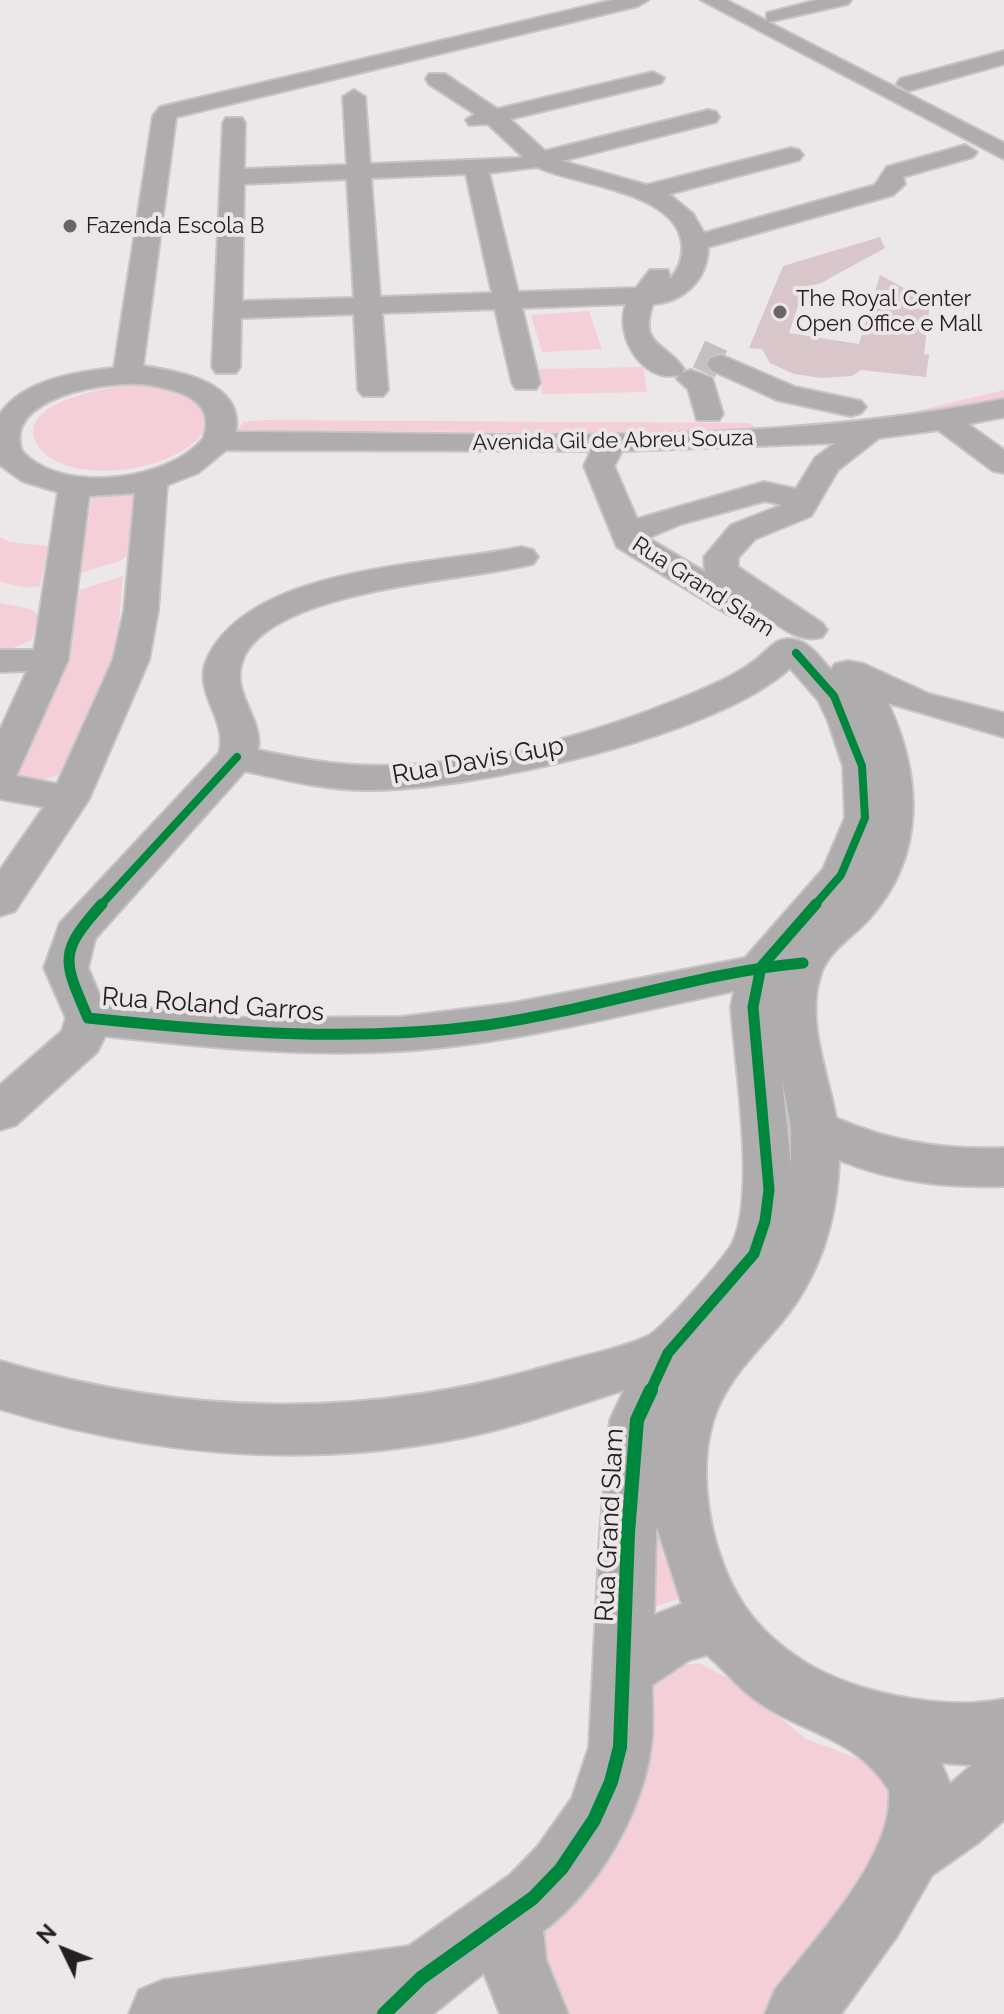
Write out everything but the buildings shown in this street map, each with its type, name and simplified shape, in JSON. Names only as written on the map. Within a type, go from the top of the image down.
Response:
[{"type":"street","points":[[127,376],[164,116],[168,112],[638,0]]},
{"type":"street","points":[[711,0],[1004,152]]},
{"type":"street","points":[[774,17],[841,0]]},
{"type":"street","points":[[908,84],[1004,57]]},
{"type":"street","points":[[465,72],[425,81],[485,118],[530,163],[631,199],[657,220],[666,232]]},
{"type":"street","points":[[485,118],[653,78]]},
{"type":"street","points":[[326,104],[382,91]]},
{"type":"street","points":[[354,97],[373,390]]},
{"type":"street","points":[[232,177],[530,163],[708,117]]},
{"type":"street","points":[[226,367],[234,123]]},
{"type":"street","points":[[695,243],[884,190],[893,184],[891,176],[895,172],[965,152]]},
{"type":"street","points":[[645,193],[791,155]]},
{"type":"street","points":[[530,163],[645,193],[676,211],[688,225],[695,243],[695,260],[690,272],[659,311],[633,320],[638,342],[695,367],[775,389],[859,420],[826,465],[807,501],[764,491],[670,517],[626,535]]},
{"type":"street","points":[[476,167],[526,383]]},
{"type":"street","points":[[668,258],[663,271],[659,311],[695,367],[708,414]]},
{"type":"street","points":[[227,310],[507,300],[659,311]]},
{"type":"street","points":[[127,376],[172,379],[197,388],[215,400],[221,428],[204,456],[152,479],[127,484],[75,485],[45,479],[22,469],[7,455],[2,438],[9,421],[25,405],[48,392],[77,382],[127,376]]},
{"type":"street","name":"Avenida Gil de Abreu Souza","points":[[221,428],[611,443],[775,439],[859,420],[933,397],[1004,380]]},
{"type":"street","name":"Avenida Gil de Abreu Souza","points":[[221,428],[708,414],[945,421],[1004,408]]},
{"type":"street","points":[[945,421],[1004,464]]},
{"type":"street","points":[[764,491],[775,439]]},
{"type":"street","name":"Rua Grand Slam","points":[[611,443],[599,466],[626,535],[637,546],[810,649]]},
{"type":"street","points":[[0,901],[70,799],[131,660],[141,611],[143,557],[152,479]]},
{"type":"street","points":[[0,771],[50,660],[75,485]]},
{"type":"street","name":"Rua Grand Slam","points":[[807,501],[795,512],[743,532],[719,564],[721,571],[810,649],[847,721],[862,766],[865,818],[841,875],[753,1007],[769,1190],[765,1221],[754,1254],[737,1276],[692,1356],[700,1381],[688,1418],[680,1476],[684,1526],[722,1624],[743,1652],[770,1674],[822,1705],[859,1719]]},
{"type":"street","points":[[237,757],[242,738],[223,694],[222,670],[231,649],[265,618],[327,590],[488,567],[521,557]]},
{"type":"street","points":[[810,649],[916,702],[1004,725]]},
{"type":"street","name":"Rua Davis Gup","points":[[237,757],[319,775],[368,778],[401,777],[499,762],[622,731],[672,714],[810,649]]},
{"type":"street","points":[[0,661],[50,660]]},
{"type":"street","name":"Rua Roland Garros","points":[[237,757],[75,934],[66,968],[88,1018],[246,1035],[401,1034],[513,1020],[782,965]]},
{"type":"street","points":[[0,786],[70,799]]},
{"type":"street","name":"Rua Grand Slam","points":[[402,1996],[533,1898],[561,1869],[594,1820],[611,1782],[620,1747],[628,1533],[637,1420],[692,1356],[780,1285],[801,1244],[810,1209],[814,1129],[795,1007],[782,965]]},
{"type":"street","points":[[0,1112],[81,1040],[88,1018]]},
{"type":"street","points":[[814,1129],[899,1162],[943,1170],[1004,1167]]},
{"type":"street","points":[[0,1385],[105,1414],[219,1429],[275,1431],[402,1423],[465,1412],[692,1356]]},
{"type":"street","points":[[624,1670],[670,1636],[697,1626],[722,1624]]},
{"type":"street","points":[[859,1719],[954,1733],[989,1734],[1004,1730]]},
{"type":"street","points":[[799,2014],[859,1933],[910,1852],[922,1805],[918,1784],[894,1745],[859,1719]]},
{"type":"street","points":[[910,1852],[957,1820],[1004,1778]]},
{"type":"street","points":[[508,1917],[513,1960],[534,2014]]},
{"type":"street","points":[[163,2014],[402,1996]]},
{"type":"shaded area","points":[[589,311],[602,349],[542,352],[531,315]]},
{"type":"shaded area","points":[[643,367],[647,392],[542,394],[540,369]]},
{"type":"shaded area","points":[[140,384],[182,393],[204,407],[207,424],[196,440],[174,455],[144,466],[109,471],[62,464],[40,449],[34,429],[40,416],[53,406],[90,392]]},
{"type":"shaded area","points":[[1004,390],[1004,402],[928,418],[791,427],[882,419]]},
{"type":"shaded area","points":[[243,422],[749,423],[758,429],[756,434],[238,430]]},
{"type":"shaded area","points":[[134,493],[127,555],[120,561],[80,573],[92,496]]},
{"type":"shaded area","points":[[0,537],[9,542],[48,546],[40,586],[28,588],[0,582]]},
{"type":"shaded area","points":[[123,576],[117,643],[89,726],[59,774],[38,782],[18,777],[16,770],[68,647],[80,590]]},
{"type":"shaded area","points":[[0,603],[31,609],[38,615],[32,640],[3,652],[0,652]]},
{"type":"shaded area","points":[[658,1504],[663,1555],[682,1598],[654,1607],[644,1550]]},
{"type":"shaded area","points":[[699,1663],[741,1685],[806,1739],[881,1767],[897,1828],[826,1928],[781,2014],[570,2014],[553,1997],[535,1953],[656,1684],[676,1668]]},
{"type":"tunnel","points":[[699,354],[721,364]]},
{"type":"cycle path","points":[[384,2014],[421,1978],[533,1898],[561,1869],[594,1820],[611,1782],[620,1747],[628,1533],[637,1420],[668,1353],[729,1287],[754,1254],[765,1221],[769,1190],[753,1007],[761,967],[841,875],[865,818],[862,766],[847,721],[834,696],[796,653]]},
{"type":"cycle path","points":[[237,757],[75,934],[66,968],[88,1018],[281,1035],[397,1034],[535,1017],[761,967],[803,963]]},
{"type":"place","name":"Fazenda Escola B","points":[[70,226]]},
{"type":"place","name":"The Royal Center Open Office e Mall","points":[[780,312]]}]
